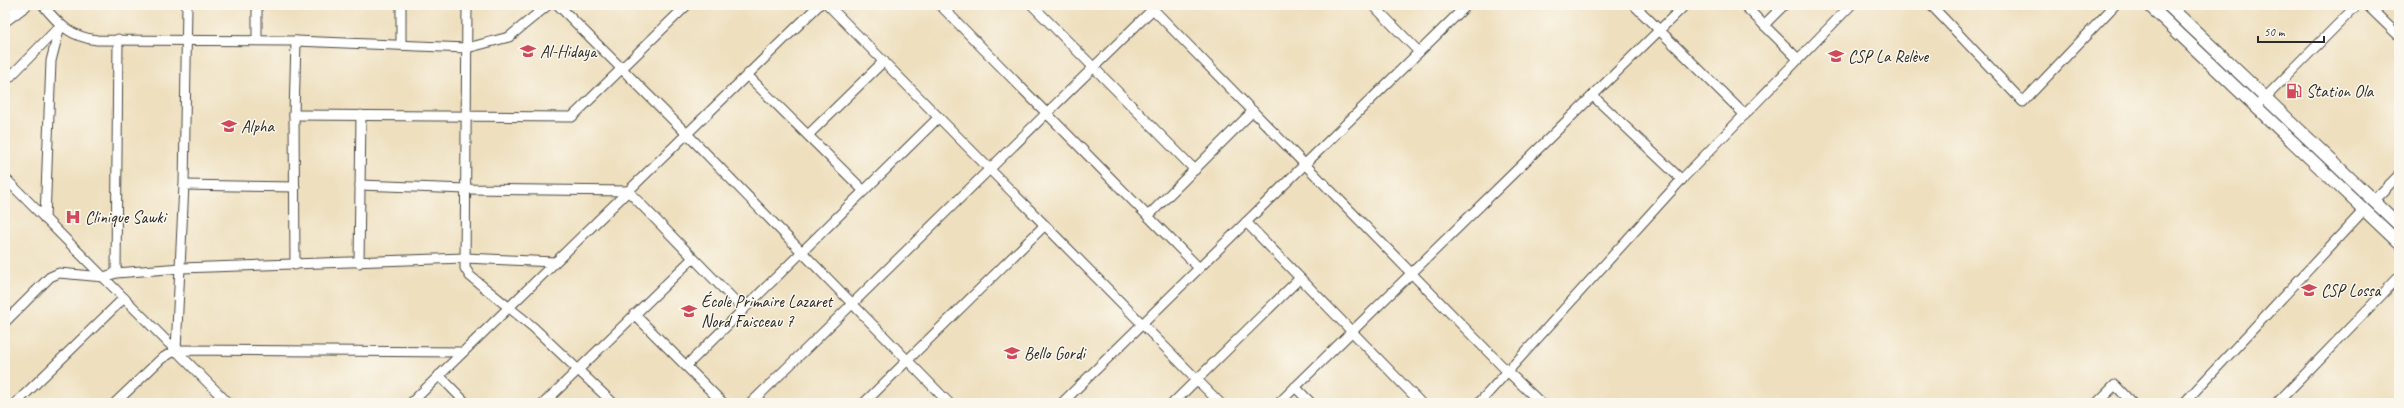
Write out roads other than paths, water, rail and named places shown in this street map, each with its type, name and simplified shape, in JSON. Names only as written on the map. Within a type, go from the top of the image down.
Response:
[{"type":"main road","points":[[5,20],[26,5]]},
{"type":"main road","points":[[2149,5],[2399,243]]},
{"type":"main road","points":[[2168,5],[2399,225]]},
{"type":"main road","points":[[2335,181],[2344,172]]},
{"type":"street","points":[[43,5],[60,26],[87,39],[256,40],[467,48],[509,37],[548,5]]},
{"type":"street","points":[[176,350],[184,185],[188,39],[187,5]]},
{"type":"street","points":[[256,40],[257,5]]},
{"type":"street","points":[[400,45],[401,5]]},
{"type":"street","points":[[467,5],[465,268],[470,276],[508,308],[534,327],[613,403]]},
{"type":"street","points":[[558,5],[621,70],[687,134],[949,403]]},
{"type":"street","points":[[294,115],[466,115],[572,117],[687,5]]},
{"type":"street","points":[[410,403],[819,5]]},
{"type":"street","points":[[828,5],[1220,403]]},
{"type":"street","points":[[1032,5],[1195,170]]},
{"type":"street","points":[[1373,5],[1419,52]]},
{"type":"street","points":[[1062,403],[1467,5]]},
{"type":"street","points":[[1634,5],[1745,115]]},
{"type":"street","points":[[1278,403],[1685,5]]},
{"type":"street","points":[[1744,5],[1798,59]]},
{"type":"street","points":[[1764,25],[1784,5]]},
{"type":"street","points":[[1479,403],[1682,180],[1851,5]]},
{"type":"street","points":[[1931,5],[2023,102],[2115,5]]},
{"type":"street","points":[[2256,107],[2357,5]]},
{"type":"street","points":[[2367,5],[2399,36]]},
{"type":"street","points":[[943,6],[1199,268]]},
{"type":"street","points":[[751,403],[1094,68],[1151,7],[1508,372],[1541,403]]},
{"type":"street","points":[[5,82],[60,26]]},
{"type":"street","points":[[45,219],[51,61],[60,26]]},
{"type":"street","points":[[116,273],[118,39]]},
{"type":"street","points":[[295,265],[294,115],[296,41]]},
{"type":"street","points":[[808,135],[884,61]]},
{"type":"street","points":[[747,75],[864,191]]},
{"type":"street","points":[[1593,96],[1682,180]]},
{"type":"street","points":[[1148,216],[1253,111]]},
{"type":"street","points":[[359,263],[361,115]]},
{"type":"street","points":[[686,366],[939,117]]},
{"type":"street","points":[[2374,200],[2399,175]]},
{"type":"street","points":[[5,178],[228,403]]},
{"type":"street","points":[[184,185],[295,187]]},
{"type":"street","points":[[360,185],[466,190],[628,191],[692,259],[743,309]]},
{"type":"street","points":[[2184,403],[2365,209]]},
{"type":"street","points":[[1246,222],[1421,403]]},
{"type":"street","points":[[864,403],[1045,225]]},
{"type":"street","points":[[5,322],[50,277],[59,273],[104,278],[116,273],[181,268],[359,263],[464,258],[555,262]]},
{"type":"street","points":[[544,403],[692,259]]},
{"type":"street","points":[[2277,403],[2399,277]]},
{"type":"street","points":[[1173,403],[1300,278]]},
{"type":"street","points":[[16,403],[124,298]]},
{"type":"street","points":[[634,314],[723,403]]},
{"type":"street","points":[[116,403],[162,359],[176,350],[463,352]]},
{"type":"street","points":[[439,375],[466,403]]},
{"type":"street","points":[[2097,403],[2115,385],[2132,403]]},
{"type":"street","points":[[1295,387],[1311,403]]},
{"type":"street","points":[[214,403],[221,396]]},
{"type":"place","name":"Al-Hidaya","points":[[528,51]]},
{"type":"place","name":"CSP La Relève","points":[[1836,56]]},
{"type":"place","name":"Station Ola","points":[[2294,91]]},
{"type":"place","name":"Alpha","points":[[229,126]]},
{"type":"place","name":"Clinique Sawki","points":[[73,217]]},
{"type":"place","name":"CSP Lossa","points":[[2309,290]]},
{"type":"place","name":"École Primaire Lazaret Nord Faisceau 7","points":[[689,311]]},
{"type":"place","name":"Bello Gordi","points":[[1012,353]]}]
